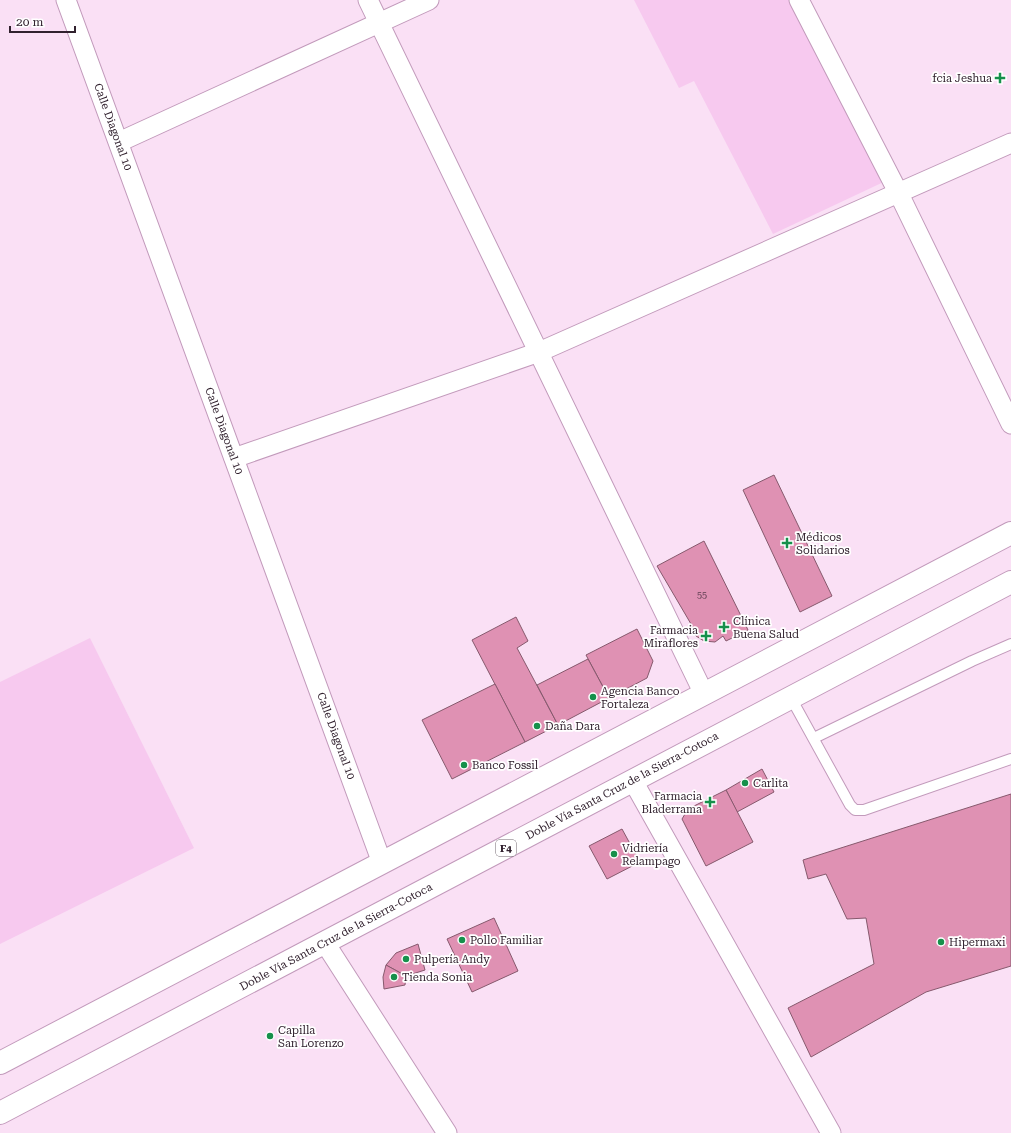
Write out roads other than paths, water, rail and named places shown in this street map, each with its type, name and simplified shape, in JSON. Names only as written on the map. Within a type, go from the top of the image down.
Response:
[{"type":"highway","points":[[0,1063],[1011,533]]},
{"type":"highway","name":"Doble Vía Santa Cruz de la Sierra-Cotoca","points":[[0,1113],[1011,582]]},
{"type":"street","name":"Calle Diagonal 10","points":[[66,0],[382,863]]},
{"type":"street","points":[[368,0],[704,694]]},
{"type":"street","points":[[119,142],[429,0]]},
{"type":"street","points":[[799,0],[899,194],[1011,424]]},
{"type":"street","points":[[234,458],[539,352],[899,194],[1011,143]]},
{"type":"street","points":[[633,781],[831,1133]]},
{"type":"street","points":[[325,943],[447,1133]]},
{"type":"lane","points":[[814,738],[863,713],[1011,644]]},
{"type":"lane","points":[[791,698],[850,805],[855,810],[864,810],[1011,759]]},
{"type":"place","name":"fcia Jeshua","points":[[1000,78]]},
{"type":"place","name":"Médicos Solidarios","points":[[787,543]]},
{"type":"place","name":"Clínica Buena Salud","points":[[724,627]]},
{"type":"place","name":"Farmacia Miraflores","points":[[706,636]]},
{"type":"place","name":"Agencia Banco Fortaleza","points":[[593,697]]},
{"type":"place","name":"Daña Dara","points":[[537,726]]},
{"type":"place","name":"Banco Fossil","points":[[464,765]]},
{"type":"place","name":"Carlita","points":[[745,783]]},
{"type":"place","name":"Farmacia Bladerrama","points":[[710,802]]},
{"type":"place","name":"Vidriería Relampago","points":[[614,854]]},
{"type":"place","name":"Pollo Familiar","points":[[462,940]]},
{"type":"place","name":"Hipermaxi","points":[[941,942]]},
{"type":"place","name":"Pulpería Andy","points":[[406,959]]},
{"type":"place","name":"Tienda Sonia","points":[[394,977]]},
{"type":"place","name":"Capilla San Lorenzo","points":[[270,1036]]}]
